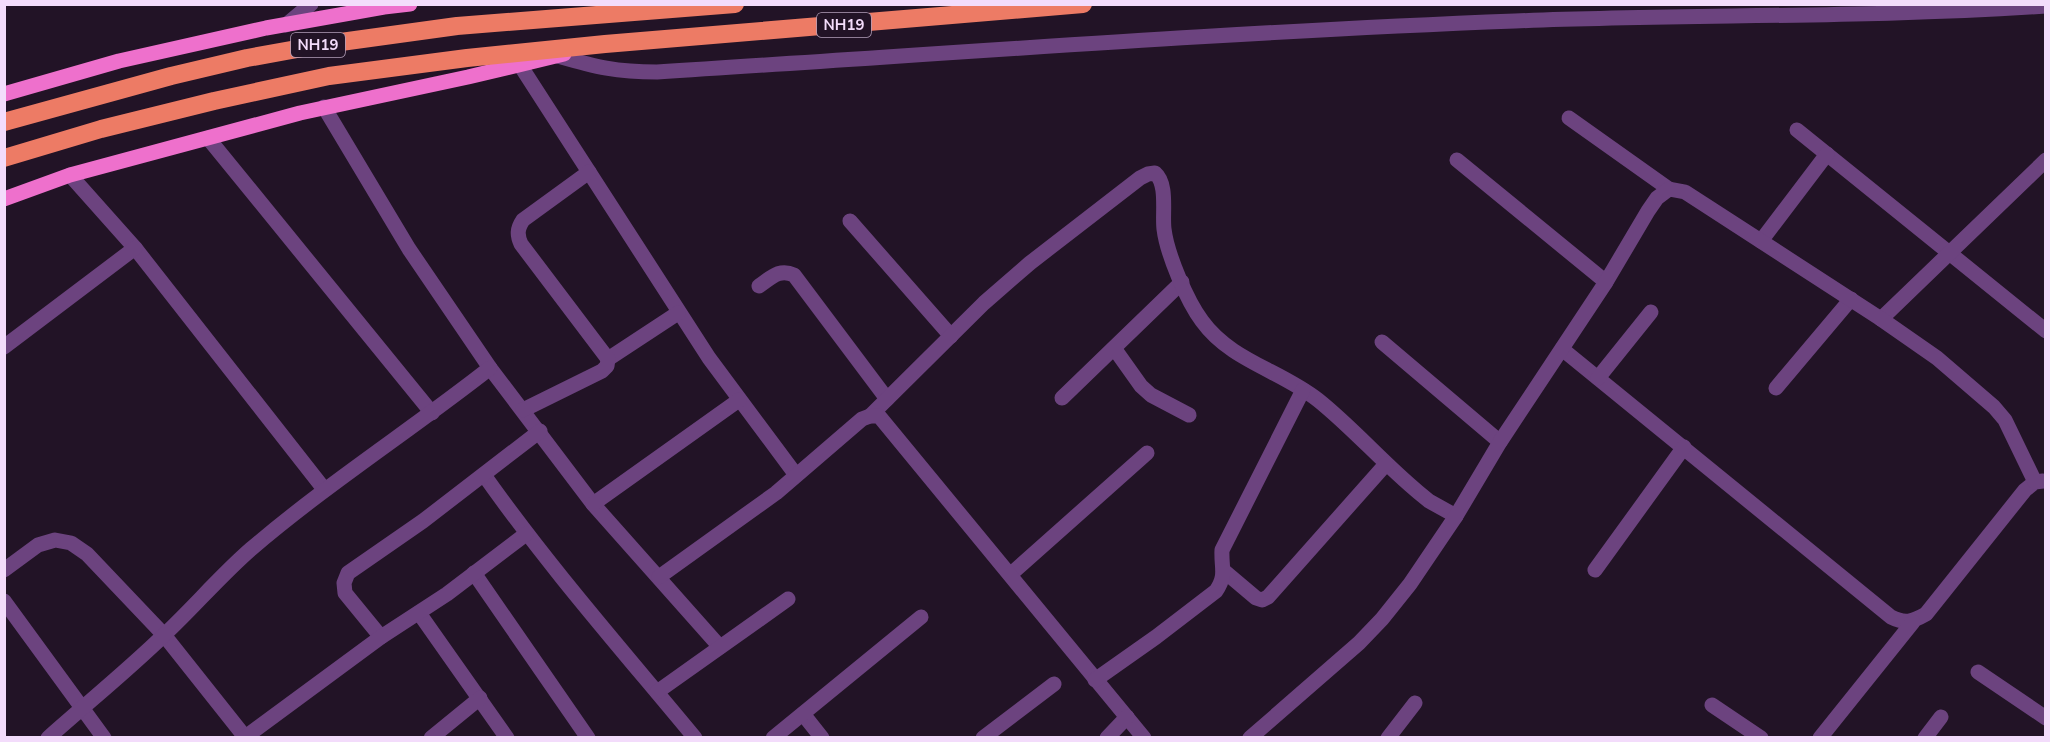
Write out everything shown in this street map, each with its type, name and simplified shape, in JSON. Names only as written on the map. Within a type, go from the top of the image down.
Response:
[{"type":"highway","name":"NH19","points":[[4,122],[171,76],[247,58],[319,45],[457,26],[735,4]]},
{"type":"highway","name":"NH19","points":[[4,158],[101,129],[329,76],[456,59],[604,44],[1083,4]]},
{"type":"main road","points":[[4,94],[118,60],[286,25],[410,4]]},
{"type":"main road","points":[[609,4],[640,12]]},
{"type":"main road","points":[[4,199],[69,176],[324,107],[520,65],[604,44]]},
{"type":"street","points":[[286,25],[311,4]]},
{"type":"street","points":[[558,56],[600,69],[657,72],[1290,30],[1519,20],[1882,14],[2046,6]]},
{"type":"street","points":[[520,65],[678,313],[739,400],[796,475]]},
{"type":"street","points":[[324,107],[409,249],[490,368],[540,431],[593,504],[720,647]]},
{"type":"street","points":[[1562,349],[1747,501],[1891,616],[1902,622],[1913,621],[1926,614],[2025,490],[2041,482],[2005,420],[1994,407],[1936,358],[1851,299],[1685,192],[1669,189],[1569,118]]},
{"type":"street","points":[[1797,130],[2046,331]]},
{"type":"street","points":[[208,138],[432,413]]},
{"type":"street","points":[[1761,241],[1827,154]]},
{"type":"street","points":[[1457,160],[1606,282]]},
{"type":"street","points":[[1881,319],[2046,160]]},
{"type":"street","points":[[523,410],[602,371],[607,366],[608,359],[518,236],[519,226],[523,220],[589,172]]},
{"type":"street","points":[[870,416],[984,303],[1030,263],[1148,174],[1155,173],[1161,178],[1163,187],[1162,213],[1168,248],[1201,320],[1226,346],[1303,390],[1330,411],[1429,501],[1456,516]]},
{"type":"street","points":[[69,176],[135,248],[324,489]]},
{"type":"street","points":[[1260,735],[1382,619],[1410,584],[1456,516],[1500,442],[1606,282],[1657,198],[1669,189]]},
{"type":"street","points":[[850,221],[951,336]]},
{"type":"street","points":[[4,347],[135,248]]},
{"type":"street","points":[[759,286],[779,272],[794,275],[887,399]]},
{"type":"street","points":[[1062,398],[1182,282]]},
{"type":"street","points":[[1776,388],[1851,299]]},
{"type":"street","points":[[1598,378],[1651,312]]},
{"type":"street","points":[[608,359],[678,313]]},
{"type":"street","points":[[1382,342],[1500,442]]},
{"type":"street","points":[[1114,348],[1151,395],[1189,415]]},
{"type":"street","points":[[48,738],[164,635],[216,581],[324,489],[432,413],[490,368]]},
{"type":"street","points":[[1095,680],[1216,591],[1222,582],[1224,571],[1221,562],[1222,550],[1303,390]]},
{"type":"street","points":[[593,504],[739,400]]},
{"type":"street","points":[[659,577],[776,492],[862,419],[879,416],[1144,738]]},
{"type":"street","points":[[381,637],[345,593],[344,583],[348,573],[484,475],[540,431]]},
{"type":"street","points":[[1595,570],[1684,447]]},
{"type":"street","points":[[1011,574],[1147,453]]},
{"type":"street","points":[[1224,571],[1256,598],[1262,600],[1268,597],[1386,464]]},
{"type":"street","points":[[484,475],[526,534],[575,596],[695,738]]},
{"type":"street","points":[[4,570],[38,545],[54,540],[71,543],[87,554],[164,635],[244,737],[526,534]]},
{"type":"street","points":[[474,573],[588,738]]},
{"type":"street","points":[[657,692],[788,599]]},
{"type":"street","points":[[4,601],[104,738]]},
{"type":"street","points":[[419,612],[507,738]]},
{"type":"street","points":[[773,738],[921,617]]},
{"type":"street","points":[[1822,737],[1913,621]]},
{"type":"street","points":[[1978,672],[2046,718]]},
{"type":"street","points":[[983,738],[1054,684]]},
{"type":"street","points":[[431,738],[480,698]]},
{"type":"street","points":[[1388,738],[1415,703]]},
{"type":"street","points":[[1712,705],[1761,738]]},
{"type":"street","points":[[803,714],[822,738]]},
{"type":"street","points":[[1107,738],[1127,717]]},
{"type":"street","points":[[1925,738],[1941,717]]}]
